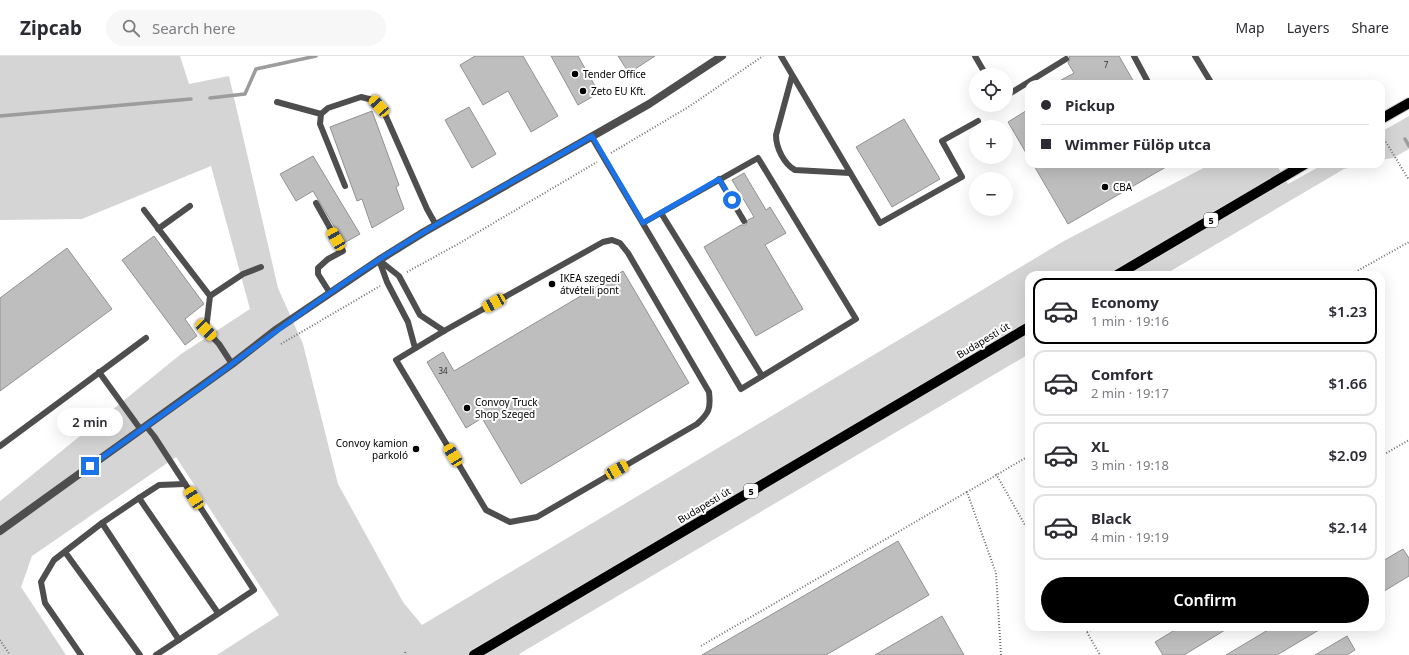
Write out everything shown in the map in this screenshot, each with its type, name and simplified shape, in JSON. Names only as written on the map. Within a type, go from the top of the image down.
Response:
[{"type":"main road","points":[[1385,117],[1409,103]]},
{"type":"main road","name":"5","points":[[1124,271],[1298,168]]},
{"type":"main road","name":"Budapesti út","points":[[474,655],[1025,329]]},
{"type":"street","points":[[0,531],[232,364],[277,329],[379,260],[436,225],[530,173],[649,104],[722,56]]},
{"type":"lane","points":[[781,56],[880,223],[962,177],[942,141],[969,126]]},
{"type":"lane","points":[[975,56],[982,68]]},
{"type":"lane","points":[[1134,56],[1147,80]]},
{"type":"lane","points":[[1195,56],[1210,80]]},
{"type":"lane","points":[[1032,80],[1066,59]]},
{"type":"lane","points":[[792,76],[776,135],[778,150],[791,168],[796,170],[850,173]]},
{"type":"lane","points":[[1013,92],[1025,84]]},
{"type":"lane","points":[[345,186],[320,124],[321,114],[328,108],[361,97],[374,100],[384,112],[426,209],[436,225]]},
{"type":"lane","points":[[277,102],[321,114]]},
{"type":"lane","points":[[592,136],[604,158],[741,389],[856,319],[758,158],[643,223]]},
{"type":"lane","points":[[719,179],[744,221]]},
{"type":"lane","points":[[316,203],[343,251],[328,259],[318,268],[318,274],[330,293]]},
{"type":"lane","points":[[158,228],[190,206]]},
{"type":"lane","points":[[144,210],[210,296],[206,330],[220,344],[232,364]]},
{"type":"lane","points":[[662,212],[762,376]]},
{"type":"lane","points":[[612,240],[620,243],[628,253],[709,392],[711,402],[708,414],[697,424],[537,517],[510,522],[486,510],[396,360],[415,348],[603,242],[612,240]]},
{"type":"lane","points":[[379,260],[399,276],[420,315],[444,331]]},
{"type":"lane","points":[[379,260],[387,282],[408,322],[415,348]]},
{"type":"lane","points":[[210,296],[243,274],[261,267]]},
{"type":"lane","points":[[408,322],[420,315]]},
{"type":"lane","points":[[0,446],[146,338]]},
{"type":"lane","points":[[99,372],[144,428],[154,436],[254,590],[156,655]]},
{"type":"lane","points":[[81,655],[45,603],[41,582],[54,560],[102,523],[159,485],[185,484]]},
{"type":"lane","points":[[139,498],[218,613]]},
{"type":"lane","points":[[102,523],[179,640]]},
{"type":"lane","points":[[65,552],[140,655]]},
{"type":"path","points":[[399,276],[458,244],[604,158],[690,106],[763,56]]},
{"type":"path","points":[[1385,141],[1409,180]]},
{"type":"path","points":[[1357,271],[1409,242]]},
{"type":"path","points":[[281,344],[387,282]]},
{"type":"path","points":[[1385,454],[1409,440]]},
{"type":"path","points":[[701,646],[1025,458]]},
{"type":"path","points":[[996,474],[1025,525]]},
{"type":"path","points":[[967,492],[996,573],[1002,655]]},
{"type":"path","points":[[1088,632],[1100,655]]},
{"type":"path","points":[[0,640],[10,655]]},
{"type":"shaded area","points":[[0,56],[180,56],[189,84],[229,76],[278,288],[303,344],[338,484],[403,602],[422,625],[1064,241],[1203,168],[1278,168],[1288,184],[1317,168],[1348,168],[1344,169],[1171,271],[1025,271],[1025,356],[519,654],[520,655],[217,655],[279,615],[176,457],[32,556],[21,587],[66,655],[0,655],[0,501],[181,354],[250,309],[211,166],[82,219],[0,220]]},
{"type":"shaded area","points":[[1409,116],[1409,149],[1393,158],[1385,159],[1385,130]]},
{"type":"building","points":[[475,56],[523,56],[558,116],[531,132],[508,91],[483,105],[460,65]]},
{"type":"building","name":"Tender Office","points":[[551,56],[578,56],[599,93],[578,105]]},
{"type":"building","points":[[618,56],[655,56],[629,73]]},
{"type":"building","points":[[1069,56],[1119,56],[1133,80],[1061,80],[1074,73],[1068,63],[1070,59]]},
{"type":"building","points":[[469,107],[496,154],[472,168],[445,120]]},
{"type":"building","points":[[372,111],[399,185],[396,187],[404,209],[372,228],[362,199],[357,201],[330,127]]},
{"type":"building","points":[[1025,111],[1025,151],[1013,131],[1013,120],[1011,120]]},
{"type":"building","points":[[904,119],[940,179],[892,207],[856,147]]},
{"type":"building","points":[[313,156],[360,234],[344,243],[313,191],[296,201],[280,174]]},
{"type":"building","points":[[1035,168],[1164,168],[1068,224]]},
{"type":"building","points":[[744,173],[766,210],[770,207],[786,233],[765,245],[803,309],[756,336],[704,247],[741,225],[746,225],[748,220],[754,217],[732,180]]},
{"type":"building","points":[[154,236],[204,304],[185,319],[197,336],[185,345],[122,260]]},
{"type":"building","points":[[67,248],[112,309],[0,391],[0,298]]},
{"type":"building","points":[[623,271],[689,383],[521,484],[482,418],[466,428],[427,362],[443,352],[454,371]]},
{"type":"building","points":[[898,541],[929,595],[826,655],[702,655]]},
{"type":"building","points":[[1403,549],[1409,558],[1409,576],[1385,591],[1385,560]]},
{"type":"building","points":[[942,616],[964,655],[875,655]]},
{"type":"building","points":[[1173,631],[1223,631],[1184,655],[1163,655],[1155,642]]},
{"type":"building","points":[[1266,631],[1317,631],[1277,655],[1226,655]]},
{"type":"building","points":[[1347,636],[1355,650],[1347,655],[1315,655]]},
{"type":"waterway","points":[[210,98],[245,94],[256,69],[316,56]]},
{"type":"waterway","points":[[0,116],[191,99]]},
{"type":"waterway","points":[[1405,139],[1409,146]]},
{"type":"place","name":"Tender Office","points":[[575,74]]},
{"type":"place","name":"Zeto EU Kft.","points":[[583,91]]},
{"type":"place","name":"CBA","points":[[1105,187]]},
{"type":"place","name":"IKEA szegedi átvételi pont","points":[[552,284]]},
{"type":"place","name":"Convoy Truck Shop Szeged","points":[[467,408]]},
{"type":"place","name":"Convoy kamion parkoló","points":[[416,449]]},
{"type":"route","points":[[90,466],[232,364],[277,329],[379,260],[424,232],[530,173],[592,136],[643,223],[719,179],[732,200]]}]
